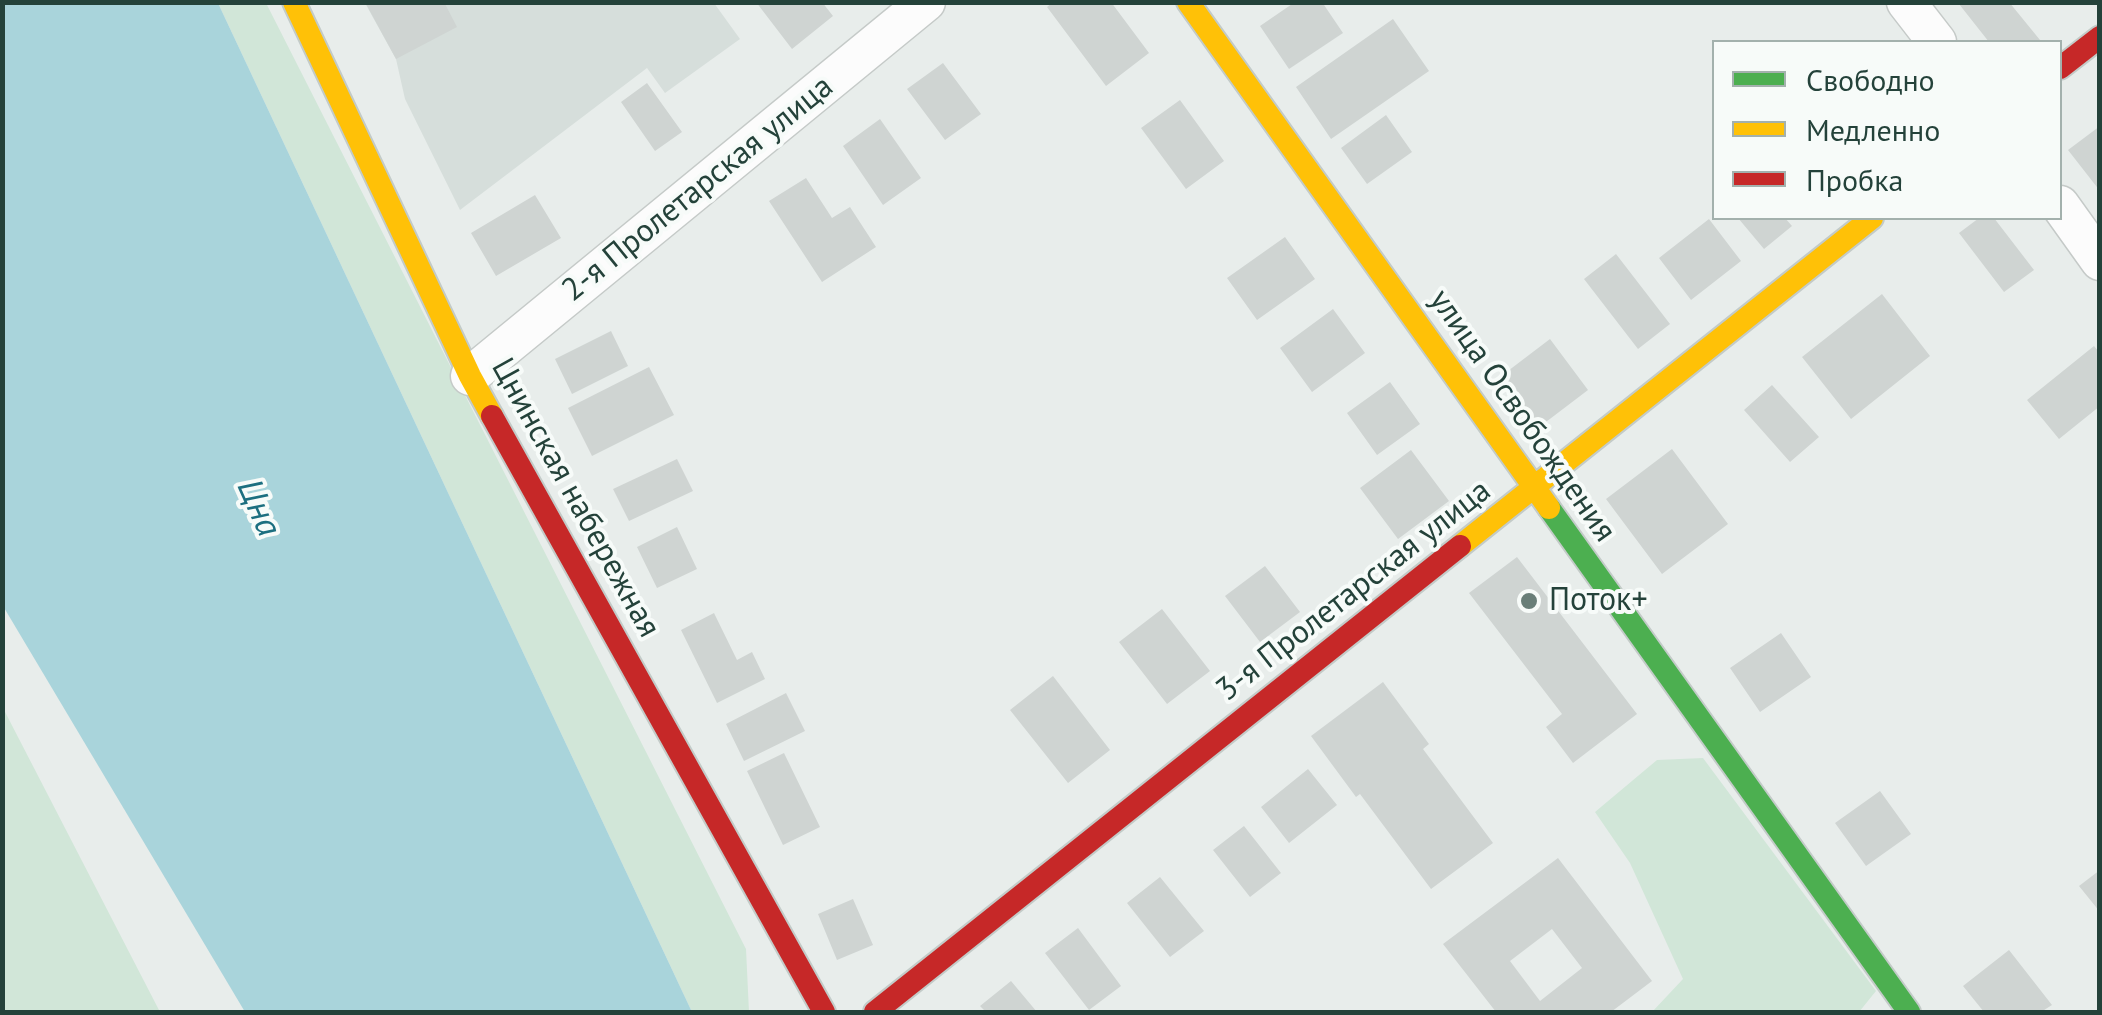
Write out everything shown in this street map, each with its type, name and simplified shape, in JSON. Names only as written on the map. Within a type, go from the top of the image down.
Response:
[{"type":"street","name":"Цнинская набережная","points":[[294,2],[470,376],[824,1012]]},
{"type":"street","name":"2-я Пролетарская улица","points":[[470,376],[926,2]]},
{"type":"street","name":"улица Освобождения","points":[[1188,2],[1909,1012]]},
{"type":"street","points":[[1906,2],[1935,40]]},
{"type":"street","points":[[2062,66],[2100,37]]},
{"type":"street","points":[[2062,208],[2100,260]]},
{"type":"street","name":"3-я Пролетарская улица","points":[[874,1012],[1870,220]]},
{"type":"shaded area","points":[[365,3],[714,3],[740,39],[665,93],[647,68],[460,210],[405,99],[396,59]]},
{"type":"green space","points":[[218,3],[266,3],[746,949],[749,1012],[692,1012]]},
{"type":"green space","points":[[3,708],[160,1012],[3,1012]]},
{"type":"green space","points":[[1703,758],[1876,991],[1859,1012],[1652,1012],[1683,979],[1630,863],[1595,812],[1657,760]]},
{"type":"water","name":"Цна","points":[[2,3],[218,3],[692,1012],[245,1012],[3,606]]},
{"type":"building","points":[[365,2],[444,2],[457,27],[396,59]]},
{"type":"building","points":[[756,2],[822,2],[833,16],[792,49]]},
{"type":"building","points":[[1053,2],[1111,2],[1149,53],[1106,86],[1047,7]]},
{"type":"building","points":[[1295,2],[1322,2],[1343,33],[1289,69],[1260,26]]},
{"type":"building","points":[[2009,2],[2040,40],[1987,40],[1959,4]]},
{"type":"building","points":[[1393,19],[1429,71],[1331,139],[1296,87]]},
{"type":"building","points":[[943,63],[981,114],[945,140],[907,89]]},
{"type":"building","points":[[647,83],[682,132],[655,151],[621,102]]},
{"type":"building","points":[[1180,100],[1224,161],[1186,189],[1141,128]]},
{"type":"building","points":[[1386,115],[1412,152],[1367,184],[1341,148]]},
{"type":"building","points":[[880,119],[921,178],[883,205],[843,146]]},
{"type":"building","points":[[2100,126],[2100,191],[2068,150]]},
{"type":"building","points":[[806,178],[832,218],[850,207],[876,247],[822,282],[769,201]]},
{"type":"building","points":[[535,195],[561,238],[496,276],[471,233]]},
{"type":"building","points":[[1709,219],[1741,261],[1691,300],[1659,258]]},
{"type":"building","points":[[1740,220],[1787,220],[1792,226],[1764,249]]},
{"type":"building","points":[[1976,220],[1996,220],[2034,270],[2004,292],[1959,233]]},
{"type":"building","points":[[1285,237],[1315,279],[1257,320],[1227,278]]},
{"type":"building","points":[[1616,254],[1670,324],[1638,349],[1584,279]]},
{"type":"building","points":[[1882,294],[1930,356],[1851,419],[1802,357]]},
{"type":"building","points":[[1333,309],[1365,353],[1312,392],[1280,348]]},
{"type":"building","points":[[611,331],[628,366],[572,394],[555,359]]},
{"type":"building","points":[[1550,339],[1588,390],[1538,428],[1500,377]]},
{"type":"building","points":[[2094,346],[2100,353],[2100,406],[2059,439],[2027,400]]},
{"type":"building","points":[[649,367],[674,415],[592,456],[568,408]]},
{"type":"building","points":[[1390,382],[1420,424],[1377,455],[1347,413]]},
{"type":"building","points":[[1772,385],[1819,437],[1790,462],[1744,410]]},
{"type":"building","points":[[1672,449],[1728,524],[1662,574],[1606,499]]},
{"type":"building","points":[[1411,450],[1449,501],[1398,539],[1360,488]]},
{"type":"building","points":[[677,459],[693,491],[629,521],[613,489]]},
{"type":"building","points":[[677,527],[697,569],[657,588],[637,547]]},
{"type":"building","points":[[1517,557],[1637,714],[1573,763],[1546,727],[1562,714],[1469,593]]},
{"type":"building","points":[[1265,566],[1300,612],[1260,642],[1225,596]]},
{"type":"building","points":[[1162,609],[1210,671],[1167,704],[1119,642]]},
{"type":"building","points":[[714,613],[737,660],[752,652],[765,679],[717,703],[681,630]]},
{"type":"building","points":[[1781,633],[1811,677],[1760,712],[1730,668]]},
{"type":"building","points":[[1053,676],[1110,750],[1068,783],[1010,710]]},
{"type":"building","points":[[1383,682],[1429,744],[1423,749],[1493,843],[1431,889],[1311,736]]},
{"type":"building","points":[[786,693],[805,731],[744,761],[726,724]]},
{"type":"building","points":[[784,753],[820,827],[783,845],[747,771]]},
{"type":"building","points":[[1308,769],[1337,805],[1289,843],[1261,807]]},
{"type":"building","points":[[1880,791],[1911,834],[1866,866],[1835,823]]},
{"type":"building","points":[[1244,826],[1281,873],[1250,897],[1213,850]]},
{"type":"building","points":[[1558,858],[1652,981],[1611,1012],[1496,1012],[1443,944]],"holes":[[[1552,929],[1582,968],[1540,1001],[1510,961]]]},
{"type":"building","points":[[2100,870],[2100,912],[2079,886]]},
{"type":"building","points":[[1160,877],[1204,931],[1170,957],[1127,903]]},
{"type":"building","points":[[853,899],[873,945],[837,960],[818,914]]},
{"type":"building","points":[[1078,928],[1121,986],[1089,1010],[1045,953]]},
{"type":"building","points":[[2009,950],[2052,1005],[2041,1012],[1984,1012],[1963,986]]},
{"type":"building","points":[[1011,981],[1037,1012],[986,1012],[980,1006]]},
{"type":"traffic: fast","points":[[1549,508],[1909,1012]]},
{"type":"traffic: slow","points":[[294,2],[492,416]]},
{"type":"traffic: slow","points":[[1188,2],[1549,508]]},
{"type":"traffic: slow","points":[[1460,546],[1869,220]]},
{"type":"traffic: jam","points":[[2062,66],[2100,37]]},
{"type":"traffic: jam","points":[[492,416],[824,1012]]},
{"type":"traffic: jam","points":[[875,1012],[1460,546]]},
{"type":"place","name":"Поток+","points":[[1529,601]]}]
